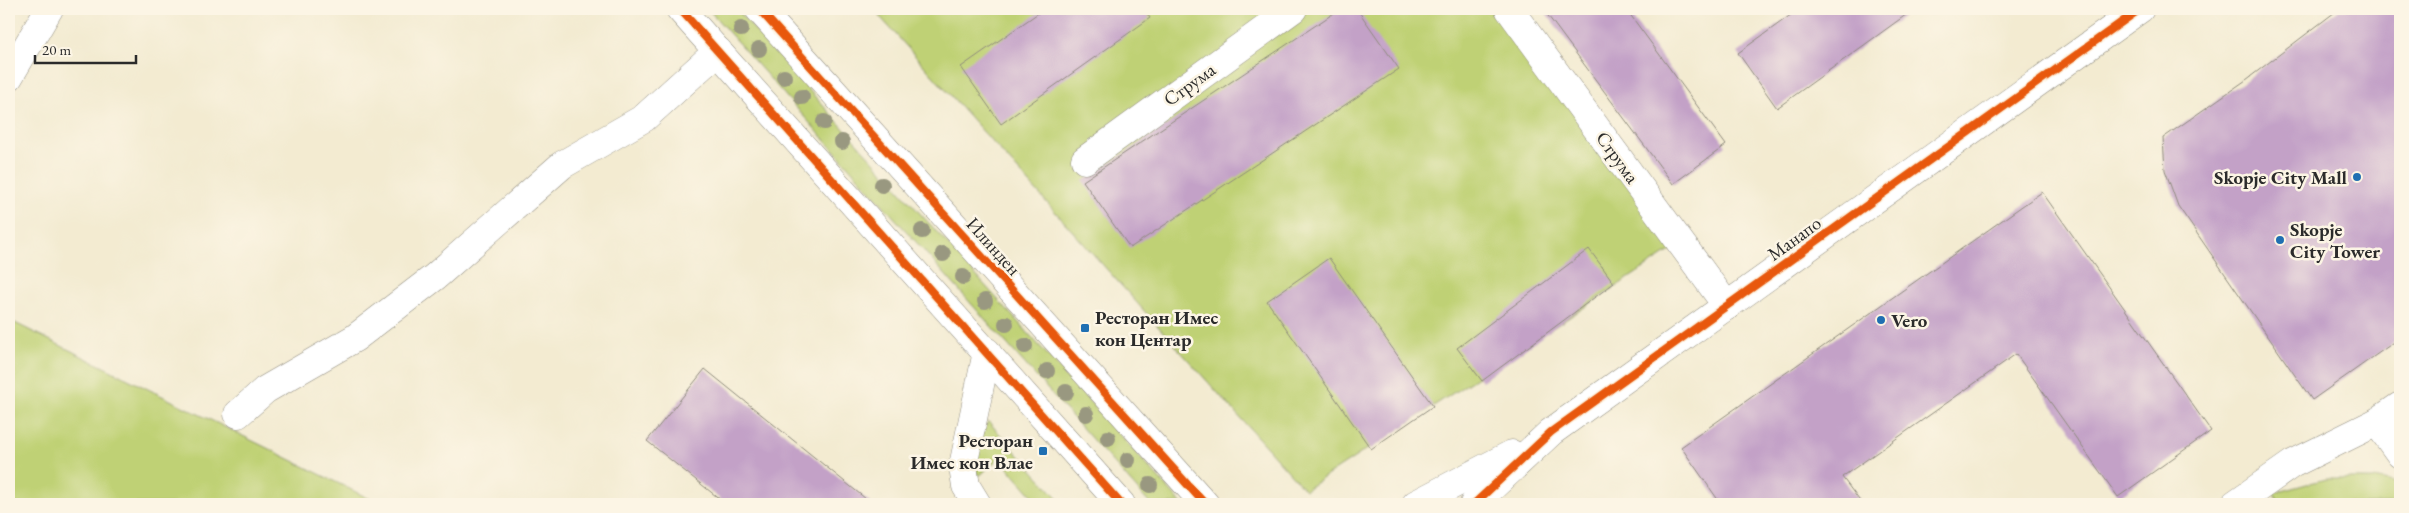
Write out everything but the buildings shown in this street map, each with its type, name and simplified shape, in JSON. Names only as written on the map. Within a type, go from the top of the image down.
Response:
[{"type":"street","points":[[9,78],[49,9]]},
{"type":"street","points":[[680,9],[1122,504]]},
{"type":"street","name":"Илинден","points":[[759,9],[1204,502]]},
{"type":"street","name":"Струма","points":[[1085,160],[1293,9]]},
{"type":"street","name":"Струма","points":[[1509,9],[1727,306]]},
{"type":"street","name":"Манапо","points":[[1474,504],[1551,432],[2133,11]]},
{"type":"street","points":[[238,414],[265,390],[355,338],[429,282],[562,165],[644,118],[718,51]]},
{"type":"street","points":[[977,504],[966,486],[963,466],[987,352]]},
{"type":"street","points":[[2235,504],[2292,464],[2378,422],[2400,406]]},
{"type":"street","points":[[2378,422],[2400,454]]},
{"type":"street","name":"Манапо","points":[[1416,504],[1551,432]]},
{"type":"green space","points":[[708,9],[736,9],[1182,504],[1150,504]]},
{"type":"green space","points":[[873,9],[1509,9],[1681,244],[1305,490]]},
{"type":"green space","points":[[9,320],[380,504],[9,504]]},
{"type":"green space","points":[[988,421],[1063,504],[1040,504],[999,458],[977,478],[976,463],[978,449]]},
{"type":"green space","points":[[2325,479],[2373,479],[2399,484],[2400,504],[2280,504],[2274,493]]},
{"type":"cycle path","points":[[680,9],[1121,504]]},
{"type":"cycle path","points":[[759,9],[1205,504]]},
{"type":"cycle path","points":[[1474,504],[1551,432],[2140,9]]},
{"type":"place","name":"Skopje City Mall","points":[[2357,177]]},
{"type":"place","name":"Skopje City Tower","points":[[2280,240]]},
{"type":"place","name":"Vero","points":[[1881,320]]},
{"type":"place","name":"Ресторан Имес кон Центар","points":[[1085,328]]},
{"type":"place","name":"Ресторан Имес кон Влае","points":[[1043,451]]}]
